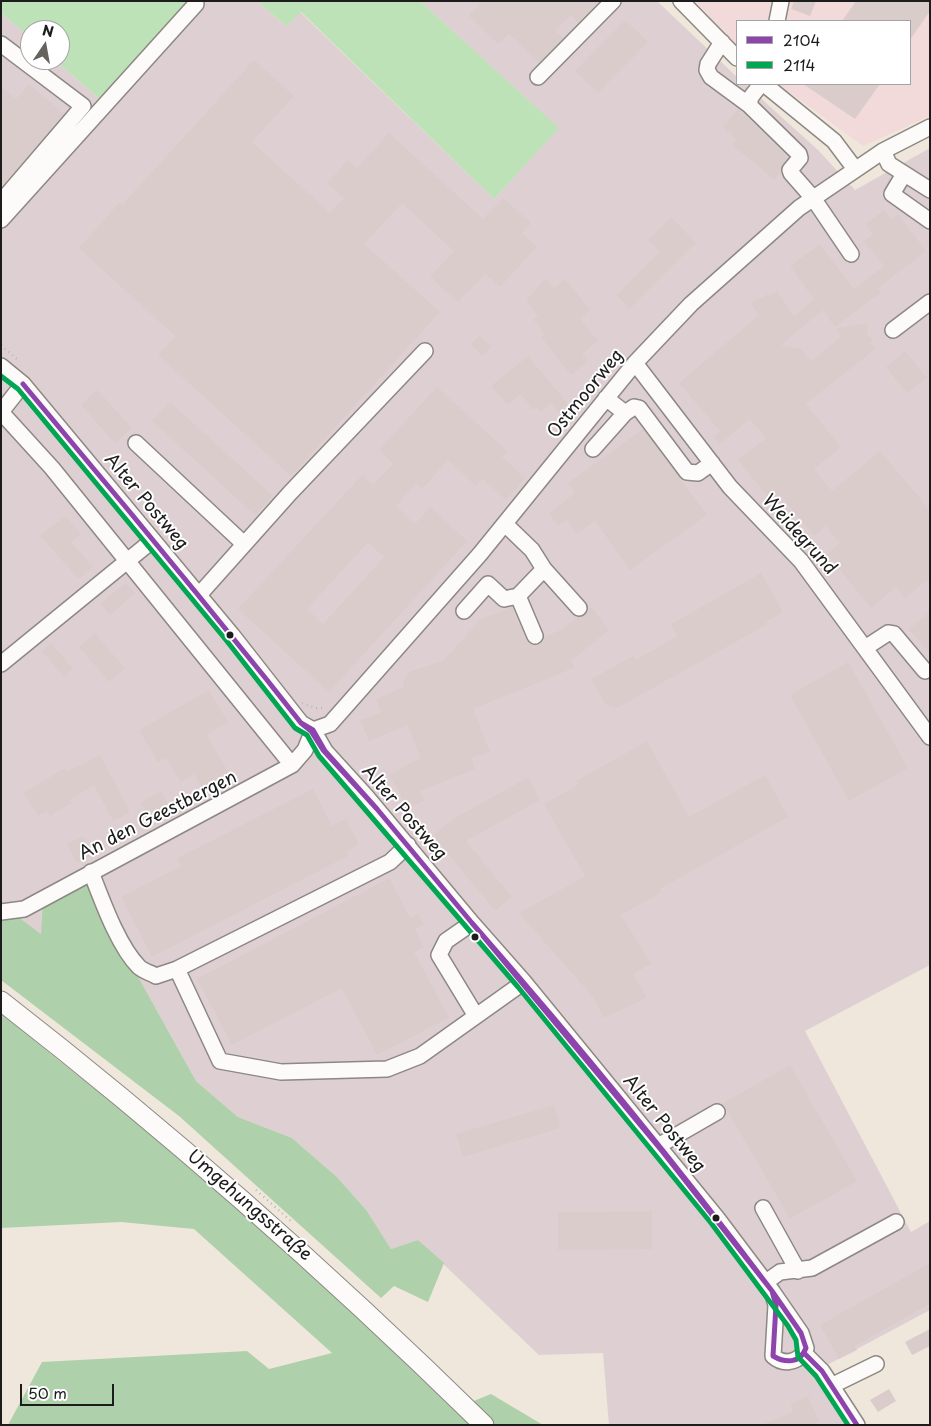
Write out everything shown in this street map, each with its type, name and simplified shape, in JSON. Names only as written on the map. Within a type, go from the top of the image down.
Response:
[{"type":"main road","name":"Umgehungsstraße","points":[[1,1001],[58,1045],[266,1219],[378,1320],[484,1425]]},
{"type":"street","points":[[538,77],[613,1]]},
{"type":"street","points":[[681,1],[736,57]]},
{"type":"street","points":[[777,20],[781,1]]},
{"type":"street","points":[[1,220],[196,4]]},
{"type":"street","points":[[722,42],[708,64],[707,70],[711,77],[749,105],[799,154],[799,160],[790,172],[812,198],[851,254]]},
{"type":"street","points":[[1,44],[83,106],[1,202]]},
{"type":"street","points":[[749,105],[751,97],[761,85]]},
{"type":"street","points":[[763,85],[834,142],[855,169]]},
{"type":"street","name":"Ostmoorweg","points":[[313,730],[330,724],[469,567],[635,362],[690,304],[812,198],[882,152],[930,127]]},
{"type":"street","points":[[882,152],[889,164],[930,190]]},
{"type":"street","points":[[904,174],[892,194],[930,221]]},
{"type":"street","points":[[892,330],[930,302]]},
{"type":"street","points":[[199,595],[244,544],[425,351]]},
{"type":"street","name":"Weidegrund","points":[[635,362],[730,487],[801,561],[930,737]]},
{"type":"street","name":"Alter Postweg","points":[[1,366],[23,384],[199,595],[301,723],[313,730],[324,752],[366,796],[408,845],[472,923],[524,982],[658,1146],[769,1287],[801,1334],[806,1348],[804,1353]]},
{"type":"street","points":[[23,384],[1,412],[52,468],[292,765]]},
{"type":"street","points":[[606,398],[625,413]]},
{"type":"street","points":[[593,449],[625,413],[634,407],[639,408],[687,472],[698,473],[712,463]]},
{"type":"street","points":[[136,443],[244,544]]},
{"type":"street","points":[[505,524],[532,550],[544,569],[579,608]]},
{"type":"street","points":[[1,664],[153,540]]},
{"type":"street","points":[[469,567],[504,599],[518,596],[544,569]]},
{"type":"street","points":[[464,612],[488,584]]},
{"type":"street","points":[[518,596],[535,636]]},
{"type":"street","points":[[865,648],[888,632],[894,634],[924,671]]},
{"type":"street","name":"An den Geestbergen","points":[[1,912],[24,908],[247,792],[292,765],[305,750],[313,730]]},
{"type":"street","points":[[91,872],[107,912],[130,956],[140,968],[156,976],[177,969],[390,862],[408,845]]},
{"type":"street","points":[[472,923],[446,941],[439,955],[476,1016]]},
{"type":"street","points":[[177,969],[220,1061],[281,1072],[387,1069],[420,1056],[524,982]]},
{"type":"street","points":[[658,1146],[717,1112]]},
{"type":"street","points":[[763,1208],[798,1271]]},
{"type":"street","points":[[858,1425],[822,1371],[804,1353],[793,1361],[784,1362],[773,1356],[776,1305],[769,1287],[780,1272],[812,1268],[896,1222]]},
{"type":"street","points":[[831,1386],[876,1364]]},
{"type":"path","points":[[1,345],[25,368]]},
{"type":"path","points":[[301,702],[315,708],[332,708]]},
{"type":"shaded area","points":[[192,1],[257,1],[286,26],[300,12],[494,199],[558,128],[420,1],[657,1],[736,76],[736,85],[746,85],[818,150],[855,190],[930,148],[930,965],[805,1031],[911,1232],[930,1221],[930,1310],[814,1372],[849,1425],[609,1425],[603,1353],[539,1355],[418,1240],[391,1249],[367,1211],[337,1177],[292,1138],[238,1117],[196,1081],[86,883],[41,934],[1,904],[1,13],[20,29],[20,70],[66,70],[102,101]]},
{"type":"shaded area","points":[[695,1],[930,1],[930,116],[863,146],[779,85],[911,85],[911,20],[736,20],[736,46]]},
{"type":"green space","points":[[1,1],[192,1],[102,101],[66,70],[70,70],[70,20],[20,20],[20,29],[1,13]]},
{"type":"green space","points":[[257,1],[420,1],[559,128],[494,199],[301,12],[286,26]]},
{"type":"green space","points":[[86,883],[196,1081],[238,1117],[292,1138],[337,1177],[367,1211],[391,1249],[418,1240],[444,1263],[428,1302],[394,1286],[381,1298],[179,1116],[1,980],[1,904],[41,934],[43,903]]},
{"type":"green space","points":[[1,1014],[142,1127],[365,1314],[454,1409],[491,1394],[543,1425],[8,1425],[42,1362],[247,1351],[269,1369],[332,1353],[194,1229],[121,1222],[1,1228]]},
{"type":"building","points":[[483,1],[600,1],[578,23],[571,15],[555,31],[563,38],[539,63],[509,34],[498,44],[469,16]]},
{"type":"building","points":[[794,1],[816,1],[810,16],[791,9]]},
{"type":"building","points":[[856,1],[930,1],[930,11],[911,39],[911,20],[843,20]]},
{"type":"building","points":[[625,20],[648,42],[598,93],[575,71]]},
{"type":"building","points":[[254,60],[294,96],[252,142],[330,213],[344,198],[327,183],[348,160],[357,168],[389,133],[483,219],[503,198],[531,223],[522,233],[537,247],[500,287],[485,274],[458,302],[430,277],[454,251],[402,203],[364,244],[440,312],[291,476],[158,355],[175,336],[79,248],[120,202],[122,205]]},
{"type":"building","points":[[29,84],[64,114],[1,187],[1,87],[16,99]]},
{"type":"building","points":[[804,85],[879,85],[855,119]]},
{"type":"building","points":[[738,109],[788,158],[775,180],[732,145],[737,139],[723,127]]},
{"type":"building","points":[[884,210],[891,219],[898,214],[926,251],[878,288],[881,292],[835,327],[823,310],[781,345],[801,349],[811,361],[842,336],[836,328],[868,323],[867,334],[873,341],[870,343],[875,349],[806,404],[841,447],[814,469],[832,491],[880,451],[930,510],[930,578],[905,598],[896,587],[871,608],[827,554],[840,543],[826,526],[814,536],[781,496],[773,503],[738,460],[766,438],[750,419],[720,444],[714,437],[720,431],[679,383],[759,315],[751,303],[759,297],[760,299],[768,294],[770,296],[777,291],[794,316],[814,299],[790,266],[820,244],[854,289],[884,266],[864,241],[873,234],[866,224]]},
{"type":"building","points":[[671,217],[696,243],[630,309],[616,295],[660,251],[648,240]]},
{"type":"building","points":[[546,278],[554,288],[565,279],[590,310],[580,319],[598,341],[582,354],[588,361],[571,375],[541,337],[545,334],[533,319],[538,316],[526,301]]},
{"type":"building","points":[[480,335],[491,347],[482,356],[471,344]]},
{"type":"building","points":[[905,351],[927,378],[907,393],[886,367]]},
{"type":"building","points":[[528,356],[568,404],[558,412],[551,403],[540,412],[537,407],[533,410],[521,394],[507,405],[491,386]]},
{"type":"building","points":[[437,387],[507,451],[502,457],[525,478],[506,500],[482,478],[476,486],[448,460],[422,489],[416,484],[396,506],[415,524],[430,507],[467,541],[329,692],[238,609],[362,475],[373,485],[393,464],[379,450]],"holes":[[[368,542],[384,557],[323,624],[307,609]]]},
{"type":"building","points":[[97,390],[132,428],[115,443],[81,405]]},
{"type":"building","points":[[170,402],[273,496],[255,515],[152,421]]},
{"type":"building","points":[[643,429],[707,515],[630,570],[595,521],[577,534],[566,520],[558,526],[549,513],[575,493],[568,483]]},
{"type":"building","points":[[65,516],[81,534],[71,542],[93,567],[79,579],[40,536]]},
{"type":"building","points":[[761,573],[783,612],[766,622],[768,624],[617,708],[606,705],[591,679],[633,656],[636,660],[677,636],[671,624]]},
{"type":"building","points":[[126,583],[135,593],[110,615],[100,603]]},
{"type":"building","points":[[512,607],[526,640],[533,645],[539,644],[544,637],[563,629],[578,617],[585,615],[591,607],[609,630],[571,661],[574,668],[473,709],[490,752],[472,758],[475,769],[420,791],[425,800],[409,809],[389,775],[420,758],[408,725],[369,741],[360,720],[381,712],[376,699],[404,687],[403,681],[409,672],[444,660],[481,619]]},
{"type":"building","points":[[930,612],[930,654],[909,629]]},
{"type":"building","points":[[95,633],[125,669],[109,682],[79,647]]},
{"type":"building","points":[[51,643],[73,669],[64,677],[42,651]]},
{"type":"building","points":[[848,662],[908,768],[849,801],[790,695]]},
{"type":"building","points":[[209,690],[228,722],[206,735],[230,775],[204,791],[194,774],[181,782],[166,758],[158,762],[139,730]]},
{"type":"building","points":[[647,741],[689,817],[765,775],[788,817],[660,889],[662,892],[621,915],[651,964],[633,974],[647,998],[604,1018],[593,997],[519,913],[585,876],[544,804],[578,785],[576,781]]},
{"type":"building","points":[[100,755],[130,812],[113,821],[94,785],[70,800],[72,803],[50,816],[47,811],[38,816],[23,793],[65,768],[67,772]]},
{"type":"building","points":[[528,777],[540,800],[466,841],[512,897],[495,911],[433,835],[455,818]]},
{"type":"building","points":[[313,789],[332,826],[346,818],[359,845],[346,852],[348,856],[152,957],[121,897],[181,866],[177,858]]},
{"type":"building","points":[[161,791],[172,813],[156,821],[150,809],[146,811],[141,802]]},
{"type":"building","points":[[83,836],[93,855],[77,863],[67,844]]},
{"type":"building","points":[[389,878],[410,918],[418,914],[424,925],[415,929],[424,947],[414,952],[449,1018],[377,1055],[342,988],[232,1045],[197,979]]},
{"type":"building","points":[[790,1065],[857,1181],[790,1219],[723,1103]]},
{"type":"building","points":[[554,1105],[561,1128],[463,1157],[456,1134]]},
{"type":"building","points":[[652,1211],[652,1249],[558,1250],[558,1212]]},
{"type":"building","points":[[930,1263],[930,1304],[855,1346],[857,1350],[839,1359],[820,1325]]},
{"type":"building","points":[[930,1329],[930,1346],[912,1355],[905,1342]]},
{"type":"building","points":[[889,1389],[896,1401],[878,1412],[870,1400]]},
{"type":"building","points":[[808,1396],[819,1422],[813,1425],[761,1425],[793,1412],[790,1404]]},
{"type":"transit line","name":"2114","points":[[1,376],[18,389],[226,640],[295,728],[307,735],[319,756],[518,987],[711,1223],[788,1326],[796,1340],[798,1357],[816,1376],[848,1425]]},
{"type":"transit line","name":"2104","points":[[23,384],[93,468]]},
{"type":"transit line","name":"2104","points":[[23,384],[93,468]]},
{"type":"transit line","name":"2104","points":[[93,468],[129,511]]},
{"type":"transit line","name":"2104","points":[[129,511],[198,595]]},
{"type":"transit line","name":"2104","points":[[129,511],[198,595]]},
{"type":"transit line","name":"2104","points":[[198,595],[267,680]]},
{"type":"transit line","name":"2104","points":[[198,595],[267,680]]},
{"type":"transit line","name":"2104","points":[[267,680],[301,723]]},
{"type":"transit line","name":"2104","points":[[301,723],[313,730],[325,751],[377,809]]},
{"type":"transit line","name":"2104","points":[[301,723],[311,731],[323,750],[377,809]]},
{"type":"transit line","name":"2104","points":[[377,809],[472,923]]},
{"type":"transit line","name":"2104","points":[[377,809],[472,923]]},
{"type":"transit line","name":"2104","points":[[472,923],[625,1104],[772,1291]]},
{"type":"transit line","name":"2104","points":[[472,923],[662,1151],[772,1291]]},
{"type":"transit line","name":"2104","points":[[772,1291],[801,1333],[806,1348],[800,1357],[792,1361],[782,1360],[773,1356],[776,1305],[772,1291]]},
{"type":"transit line","name":"2104","points":[[804,1353],[822,1371],[857,1425]]}]
